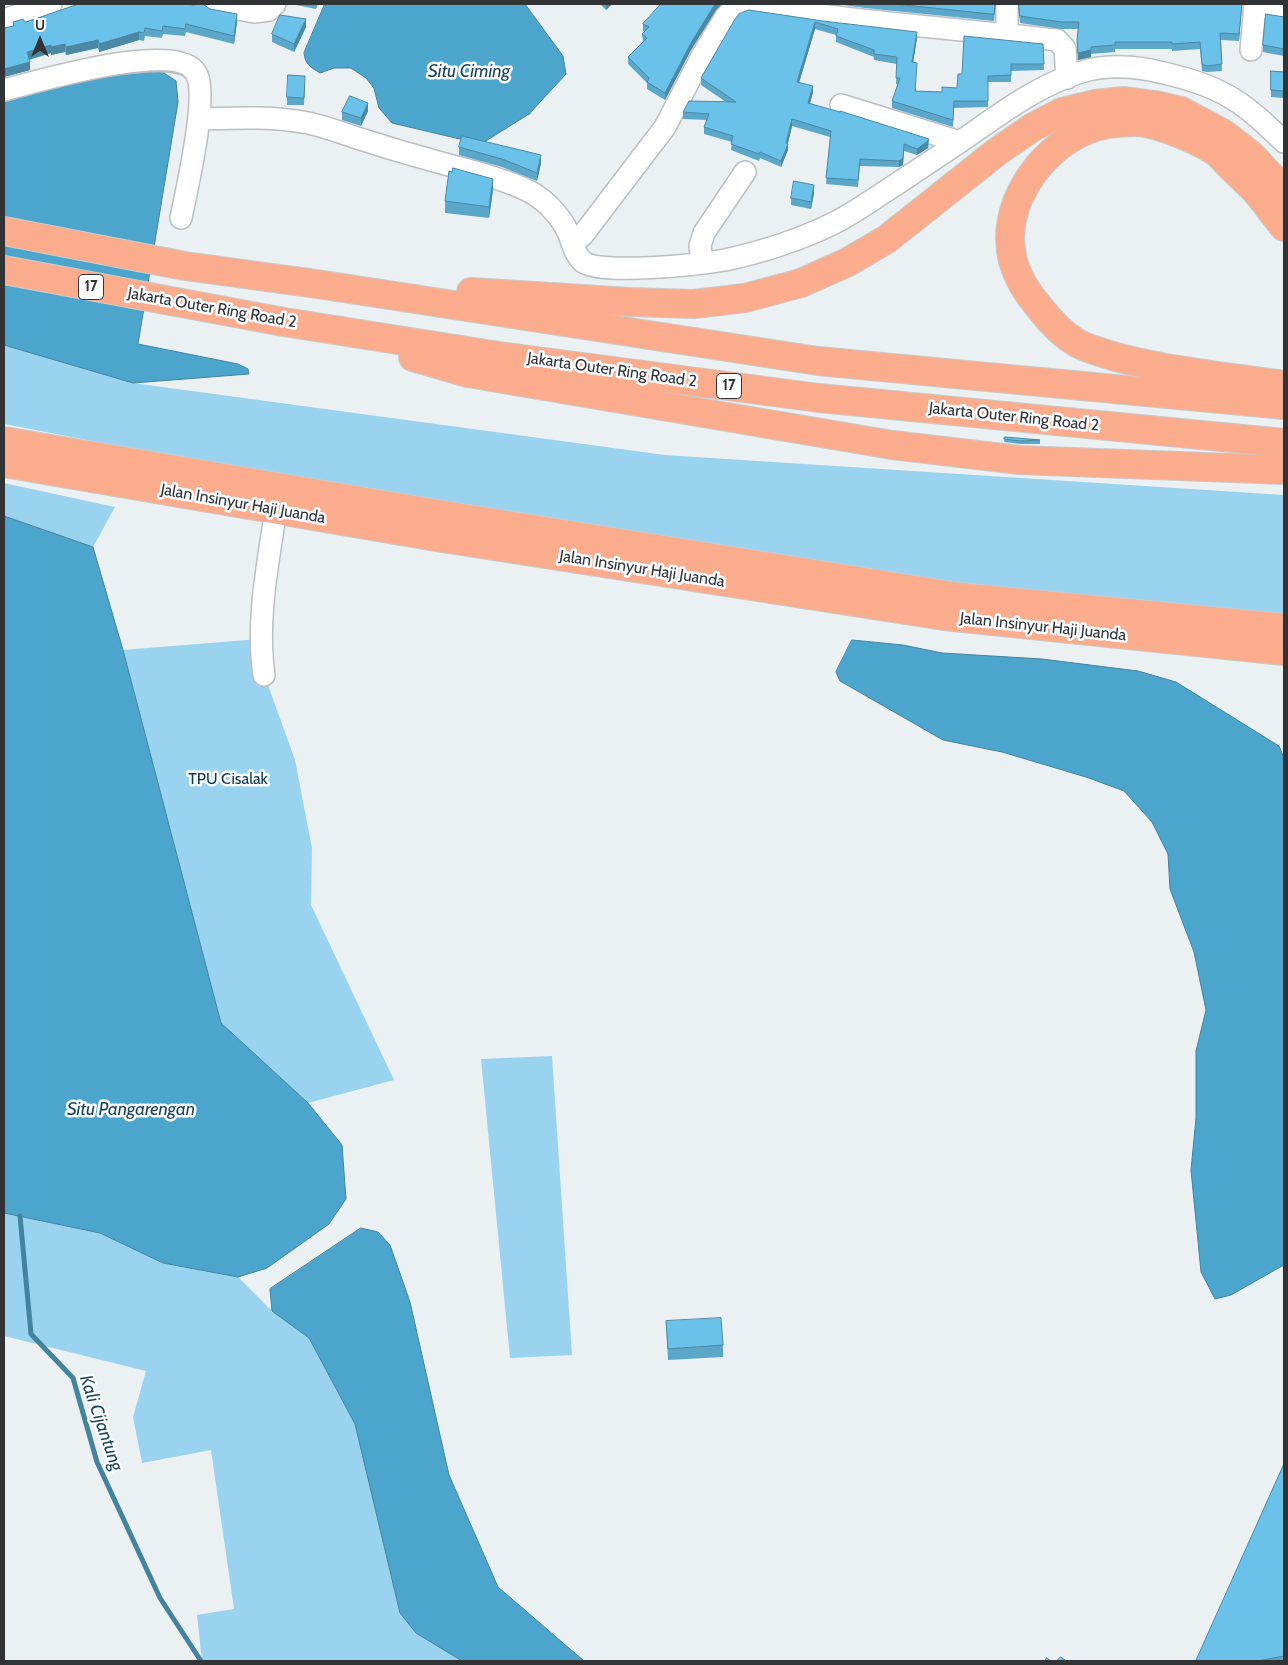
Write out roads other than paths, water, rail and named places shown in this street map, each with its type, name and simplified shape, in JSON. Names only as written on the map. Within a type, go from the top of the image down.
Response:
[{"type":"highway","points":[[317,284],[630,302],[694,304],[745,298],[801,283],[848,262],[887,238],[998,151],[1032,127],[1062,112],[1095,104],[1125,101],[1181,111],[1224,134],[1251,155],[1284,190]]},
{"type":"highway","points":[[1284,227],[1254,189],[1214,150],[1155,124],[1135,122],[1107,124],[1087,130],[1065,142],[1046,157],[1032,173],[1020,194],[1013,218],[1010,240],[1013,260],[1019,278],[1029,295],[1045,316],[1063,333],[1078,343],[1098,352],[1155,367],[1284,385]]},
{"type":"highway","name":"17","points":[[4,231],[185,266],[317,284],[818,361],[1284,405]]},
{"type":"highway","name":"Jakarta Outer Ring Road 2","points":[[4,270],[284,322],[499,356],[819,398],[1284,443]]},
{"type":"highway","points":[[284,322],[468,373],[892,445],[1020,460],[1284,470]]},
{"type":"highway","name":"Jalan Insinyur Haji Juanda","points":[[11,454],[276,509],[436,525],[958,597],[1284,628]]},
{"type":"highway","name":"Jalan Insinyur Haji Juanda","points":[[11,454],[436,525],[944,616],[1284,651]]},
{"type":"street","points":[[4,20],[50,4]]},
{"type":"street","points":[[212,4],[254,12],[272,7]]},
{"type":"street","points":[[572,243],[582,236],[665,127],[702,56],[725,18],[732,10],[748,4],[849,20],[895,22],[1057,40],[1065,49],[1067,78]]},
{"type":"street","points":[[1008,4],[1008,34]]},
{"type":"street","points":[[1251,50],[1255,4],[1284,12]]},
{"type":"street","points":[[4,90],[96,67],[148,60],[170,60],[193,68],[200,86],[199,119],[181,218]]},
{"type":"street","points":[[199,119],[272,119],[312,124],[506,182],[535,194],[544,202],[562,222],[580,259],[585,264],[593,267],[640,268],[723,260],[809,234],[835,222],[960,142],[1017,102],[1054,83],[1090,70],[1118,67],[1150,69],[1194,80],[1228,94],[1257,115],[1284,142]]},
{"type":"street","points":[[841,105],[960,142]]},
{"type":"street","points":[[702,263],[700,246],[704,233],[745,172]]},
{"type":"street","points":[[264,675],[260,653],[261,621],[276,509]]},
{"type":"water","name":"Situ Ciming","points":[[325,4],[525,4],[563,56],[566,74],[529,114],[481,144],[392,123],[379,108],[374,88],[366,78],[351,68],[334,68],[320,73],[307,63],[304,53]]},
{"type":"water","points":[[153,71],[164,73],[176,81],[178,102],[138,344],[238,364],[248,369],[249,374],[133,383],[4,345],[4,101],[96,78]]},
{"type":"water","name":"Situ Pangarengan","points":[[4,516],[93,547],[123,650],[221,1023],[308,1103],[342,1145],[346,1199],[329,1224],[267,1268],[238,1277],[163,1263],[100,1233],[4,1213]]},
{"type":"water","points":[[852,640],[903,645],[942,653],[1042,659],[1138,671],[1176,682],[1279,746],[1284,758],[1284,1266],[1231,1295],[1215,1299],[1201,1272],[1191,1170],[1196,1118],[1196,1051],[1206,1010],[1194,952],[1170,889],[1168,854],[1152,822],[1124,791],[1086,777],[1002,752],[943,740],[840,681],[836,672]]},
{"type":"water","points":[[361,1228],[378,1232],[390,1245],[410,1302],[449,1475],[498,1587],[584,1661],[462,1661],[416,1633],[400,1613],[355,1424],[309,1338],[272,1311],[270,1289]]},
{"type":"waterway","name":"Kali Cijantung","points":[[20,1216],[31,1334],[73,1378],[97,1462],[160,1598],[201,1661]]},
{"type":"park label","name":"TPU Cisalak","points":[[228,779]]}]
